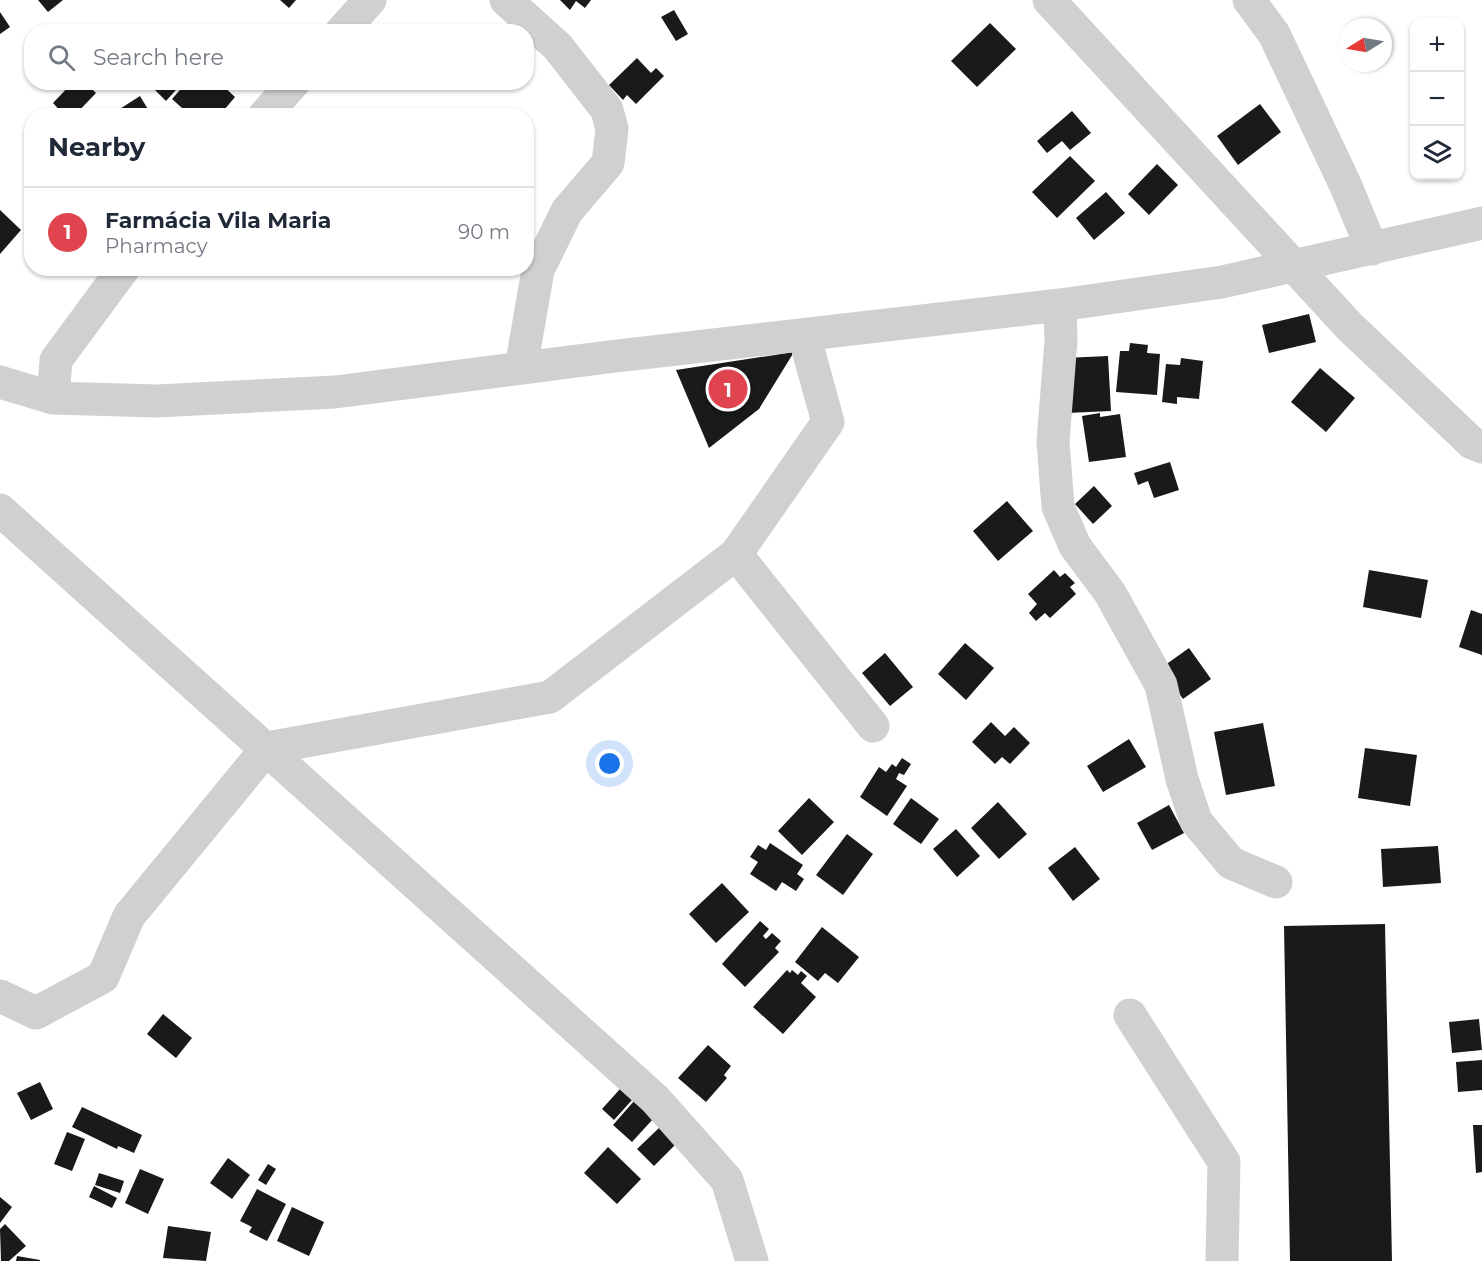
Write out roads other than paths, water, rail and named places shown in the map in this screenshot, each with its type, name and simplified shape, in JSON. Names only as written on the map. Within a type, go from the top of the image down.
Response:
[{"type":"street","points":[[348,24],[370,0]]},
{"type":"street","points":[[506,0],[532,24]]},
{"type":"street","points":[[1049,0],[1348,326],[1472,443],[1482,447]]},
{"type":"street","points":[[1249,0],[1274,34],[1345,184],[1372,249]]},
{"type":"street","points":[[521,368],[538,270],[567,210],[608,163],[612,129],[607,110],[558,48],[534,26]]},
{"type":"street","points":[[271,108],[287,90]]},
{"type":"street","points":[[0,382],[53,398],[157,401],[335,392],[1060,305],[1222,282],[1482,223]]},
{"type":"street","points":[[53,398],[56,360],[118,276]]},
{"type":"street","points":[[1060,305],[1061,340],[1053,442],[1058,507],[1075,546],[1110,592],[1161,685],[1182,779],[1196,821],[1231,863],[1276,882]]},
{"type":"street","points":[[0,996],[36,1013],[103,977],[129,916],[267,748],[550,697],[736,554],[828,422],[804,335]]},
{"type":"street","points":[[0,510],[655,1099],[727,1180],[752,1261]]},
{"type":"street","points":[[736,554],[873,726]]},
{"type":"street","points":[[1130,1016],[1224,1162],[1222,1261]]},
{"type":"place","name":"Farmácia Vila Maria","points":[[728,389]]}]
